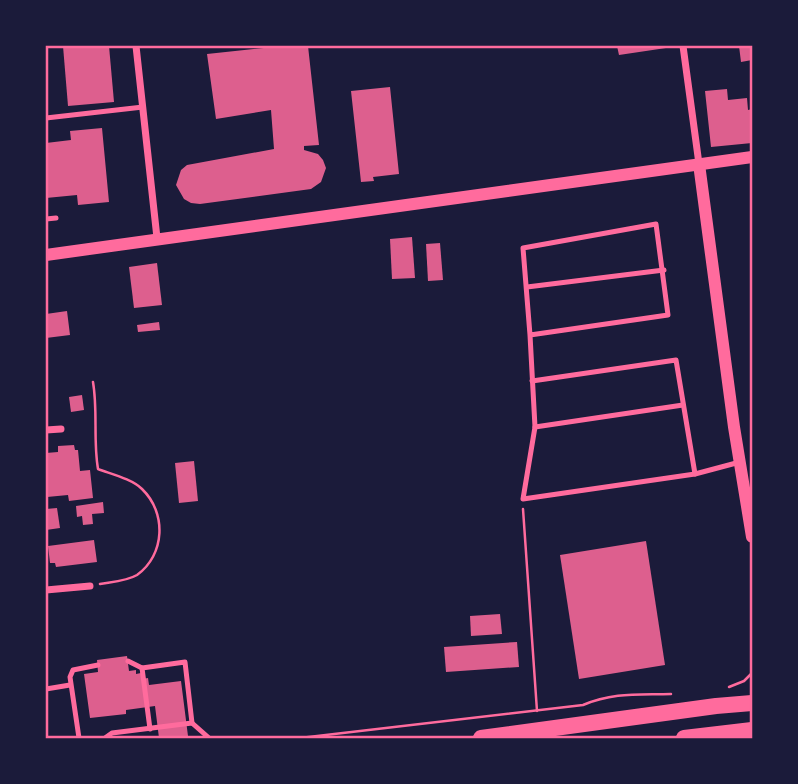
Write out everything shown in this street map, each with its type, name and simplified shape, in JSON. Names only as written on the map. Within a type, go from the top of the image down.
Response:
[{"type":"main road","points":[[481,738],[752,703]]},
{"type":"main road","points":[[684,738],[752,730]]},
{"type":"street","points":[[136,46],[157,238]]},
{"type":"street","points":[[682,46],[747,461],[752,537]]},
{"type":"street","points":[[46,255],[752,157]]},
{"type":"street","points":[[46,430],[61,429]]},
{"type":"street","points":[[46,590],[90,586]]},
{"type":"lane","points":[[46,118],[143,107]]},
{"type":"lane","points":[[46,219],[56,218]]},
{"type":"lane","points":[[530,335],[668,315],[656,224],[523,248],[535,427],[523,499],[695,474],[747,461]]},
{"type":"lane","points":[[527,287],[664,270]]},
{"type":"lane","points":[[532,380],[676,360],[695,474]]},
{"type":"lane","points":[[535,427],[683,405]]},
{"type":"lane","points":[[128,661],[142,668],[185,662],[192,723],[209,738]]},
{"type":"lane","points":[[79,738],[69,677],[73,670],[98,665]]},
{"type":"lane","points":[[142,668],[150,729]]},
{"type":"lane","points":[[46,689],[70,685]]},
{"type":"lane","points":[[105,738],[112,733],[192,723]]},
{"type":"path","points":[[90,586],[131,578],[138,574],[151,561],[158,545],[160,525],[155,506],[141,488],[98,469],[95,454],[97,401],[93,382]]},
{"type":"path","points":[[523,499],[537,711]]},
{"type":"path","points":[[724,689],[744,681],[752,673]]},
{"type":"path","points":[[300,738],[583,705],[624,693],[674,694]]},
{"type":"building","points":[[63,46],[109,46],[114,102],[68,106]]},
{"type":"building","points":[[308,46],[319,145],[304,146],[304,150],[318,154],[323,160],[326,168],[321,182],[311,189],[200,204],[184,199],[176,185],[181,170],[187,165],[274,149],[271,110],[216,119],[207,54]]},
{"type":"building","points":[[617,46],[666,46],[666,48],[619,55]]},
{"type":"building","points":[[739,46],[752,46],[752,60],[741,62]]},
{"type":"building","points":[[390,87],[399,174],[373,177],[374,181],[361,182],[351,91]]},
{"type":"building","points":[[727,89],[728,100],[747,98],[748,110],[752,109],[752,143],[711,147],[705,91]]},
{"type":"building","points":[[102,128],[109,202],[78,205],[77,195],[46,198],[46,143],[71,140],[70,131]]},
{"type":"building","points":[[412,237],[415,278],[392,279],[390,239]]},
{"type":"building","points":[[440,243],[443,280],[428,281],[426,244]]},
{"type":"building","points":[[157,263],[162,305],[134,308],[129,267]]},
{"type":"building","points":[[67,311],[70,335],[46,338],[46,314]]},
{"type":"building","points":[[159,322],[160,330],[138,332],[137,325]]},
{"type":"building","points":[[82,395],[84,410],[71,412],[69,397]]},
{"type":"building","points":[[74,445],[75,450],[78,450],[80,471],[90,470],[93,498],[69,501],[68,495],[47,497],[46,453],[58,452],[58,446]]},
{"type":"building","points":[[194,461],[198,501],[179,503],[175,463]]},
{"type":"building","points":[[103,502],[104,513],[92,514],[93,524],[83,525],[82,516],[77,517],[76,506]]},
{"type":"building","points":[[57,508],[60,528],[46,530],[46,509]]},
{"type":"building","points":[[94,540],[97,562],[56,567],[55,563],[50,563],[48,546]]},
{"type":"building","points":[[646,541],[665,665],[579,679],[560,555]]},
{"type":"building","points":[[500,614],[502,634],[471,636],[470,616]]},
{"type":"building","points":[[517,642],[519,667],[446,672],[444,647]]},
{"type":"building","points":[[127,656],[129,671],[136,670],[136,674],[141,673],[142,679],[148,678],[149,685],[181,681],[188,736],[159,738],[155,706],[126,710],[126,714],[90,718],[84,674],[98,672],[97,660]]}]
